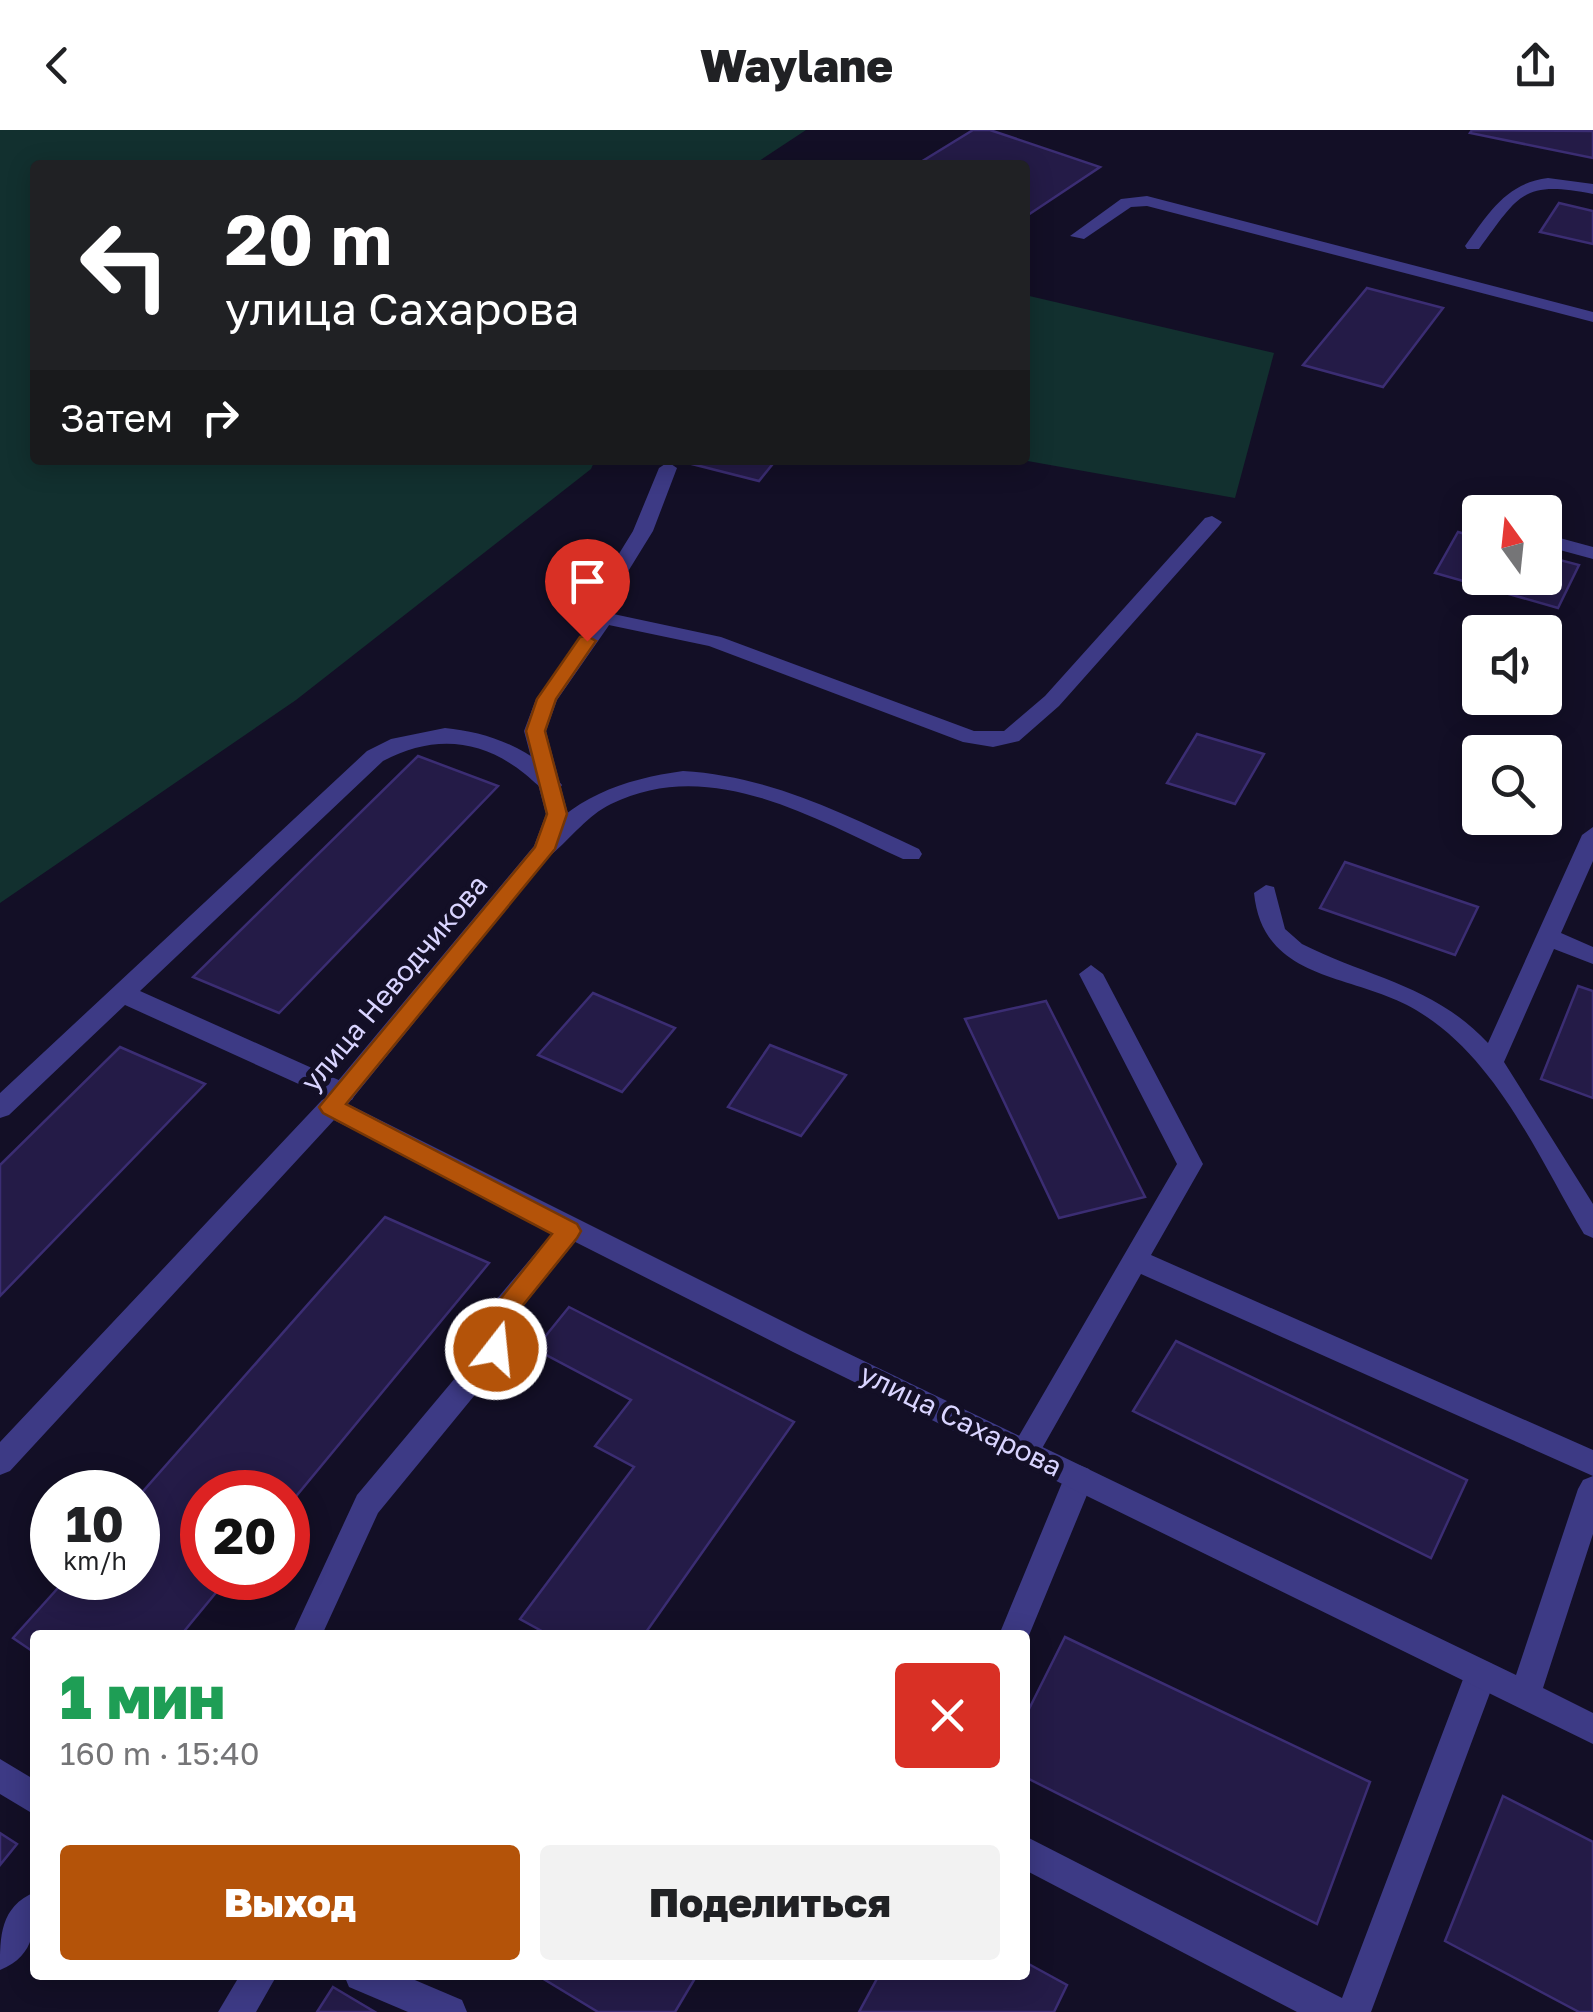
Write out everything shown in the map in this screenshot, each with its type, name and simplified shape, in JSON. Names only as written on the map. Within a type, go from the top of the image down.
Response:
[{"type":"street","points":[[1473,246],[1516,189],[1534,182],[1593,188]]},
{"type":"street","points":[[1078,236],[1127,202],[1147,201],[1593,317]]},
{"type":"street","name":"улица Неводчикова","points":[[0,1462],[337,1100],[544,849],[557,814],[536,731],[547,699],[604,618],[614,578],[643,531],[668,468]]},
{"type":"street","points":[[604,618],[714,640],[971,737],[993,740],[1011,736],[1052,701],[1212,522]]},
{"type":"street","points":[[1562,545],[1593,554]]},
{"type":"street","points":[[0,1108],[375,756],[392,746],[435,734],[468,738],[505,748],[525,759],[551,785]]},
{"type":"street","points":[[544,849],[601,800],[646,784],[694,776],[730,779],[774,794],[911,854]]},
{"type":"street","points":[[1492,1062],[1593,835]]},
{"type":"street","points":[[1266,893],[1268,920],[1288,947],[1422,1002],[1456,1024],[1492,1062],[1593,1227]]},
{"type":"street","points":[[1547,937],[1593,956]]},
{"type":"street","points":[[1026,1450],[1190,1164],[1091,974]]},
{"type":"street","name":"улица Сахарова","points":[[122,993],[337,1100],[569,1231],[1593,1729]]},
{"type":"street","points":[[309,1630],[367,1504],[496,1349],[494,1322],[569,1231]]},
{"type":"street","points":[[1134,1260],[1593,1463]]},
{"type":"street","points":[[1016,1630],[1079,1478]]},
{"type":"street","points":[[1526,1696],[1593,1489]]},
{"type":"street","points":[[1354,2012],[1481,1674]]},
{"type":"street","points":[[0,1775],[30,1796]]},
{"type":"street","points":[[1030,1855],[1333,2012]]},
{"type":"street","points":[[0,1953],[30,1915]]},
{"type":"street","points":[[234,2012],[256,1980]]},
{"type":"street","points":[[373,1980],[450,2012]]},
{"type":"green space","points":[[0,130],[806,130],[761,160],[30,160],[30,465],[593,465],[296,700],[0,903]]},
{"type":"green space","points":[[1030,296],[1274,353],[1235,498],[1030,461]]},
{"type":"building","points":[[973,130],[990,130],[1100,167],[1030,214],[1030,160],[924,160]]},
{"type":"building","points":[[1593,131],[1593,158],[1470,133]]},
{"type":"building","points":[[1559,203],[1593,211],[1593,244],[1540,232]]},
{"type":"building","points":[[1367,288],[1443,308],[1383,387],[1303,365]]},
{"type":"building","points":[[696,465],[772,465],[759,481]]},
{"type":"building","points":[[1458,532],[1462,533],[1462,581],[1435,573]]},
{"type":"building","points":[[1562,560],[1579,565],[1558,608],[1512,595],[1562,595]]},
{"type":"building","points":[[1197,734],[1264,754],[1235,804],[1167,783]]},
{"type":"building","points":[[418,756],[498,786],[279,1013],[193,977]]},
{"type":"building","points":[[1345,862],[1478,907],[1455,955],[1320,908]]},
{"type":"building","points":[[1578,986],[1593,991],[1593,1098],[1541,1079]]},
{"type":"building","points":[[593,993],[675,1028],[622,1092],[538,1055]]},
{"type":"building","points":[[1046,1001],[1145,1197],[1059,1218],[965,1019]]},
{"type":"building","points":[[770,1045],[846,1075],[801,1136],[728,1107]]},
{"type":"building","points":[[120,1047],[205,1084],[0,1296],[0,1165]]},
{"type":"building","points":[[385,1217],[489,1263],[310,1479],[310,1470],[180,1470],[180,1600],[210,1600],[185,1630],[30,1630],[30,1650],[13,1638],[47,1600],[160,1600],[160,1472]]},
{"type":"building","points":[[569,1307],[794,1422],[648,1630],[540,1630],[520,1619],[634,1467],[595,1446],[631,1400],[535,1349]]},
{"type":"building","points":[[1176,1341],[1467,1480],[1431,1558],[1133,1411]]},
{"type":"building","points":[[1065,1637],[1370,1782],[1317,1924],[1030,1780],[1030,1707]]},
{"type":"building","points":[[1503,1796],[1593,1842],[1593,2012],[1579,2012],[1445,1941]]},
{"type":"building","points":[[0,1833],[17,1844],[0,1865]]},
{"type":"building","points":[[1030,1965],[1067,1985],[1054,2012],[859,2012],[876,1980],[1030,1980]]},
{"type":"building","points":[[545,1980],[694,1980],[675,2012],[598,2012]]},
{"type":"building","points":[[333,1987],[375,2012],[317,2012]]},
{"type":"route","points":[[496,1349],[494,1322],[569,1231],[331,1107],[544,849],[557,814],[536,731],[547,699],[587,641]]}]
